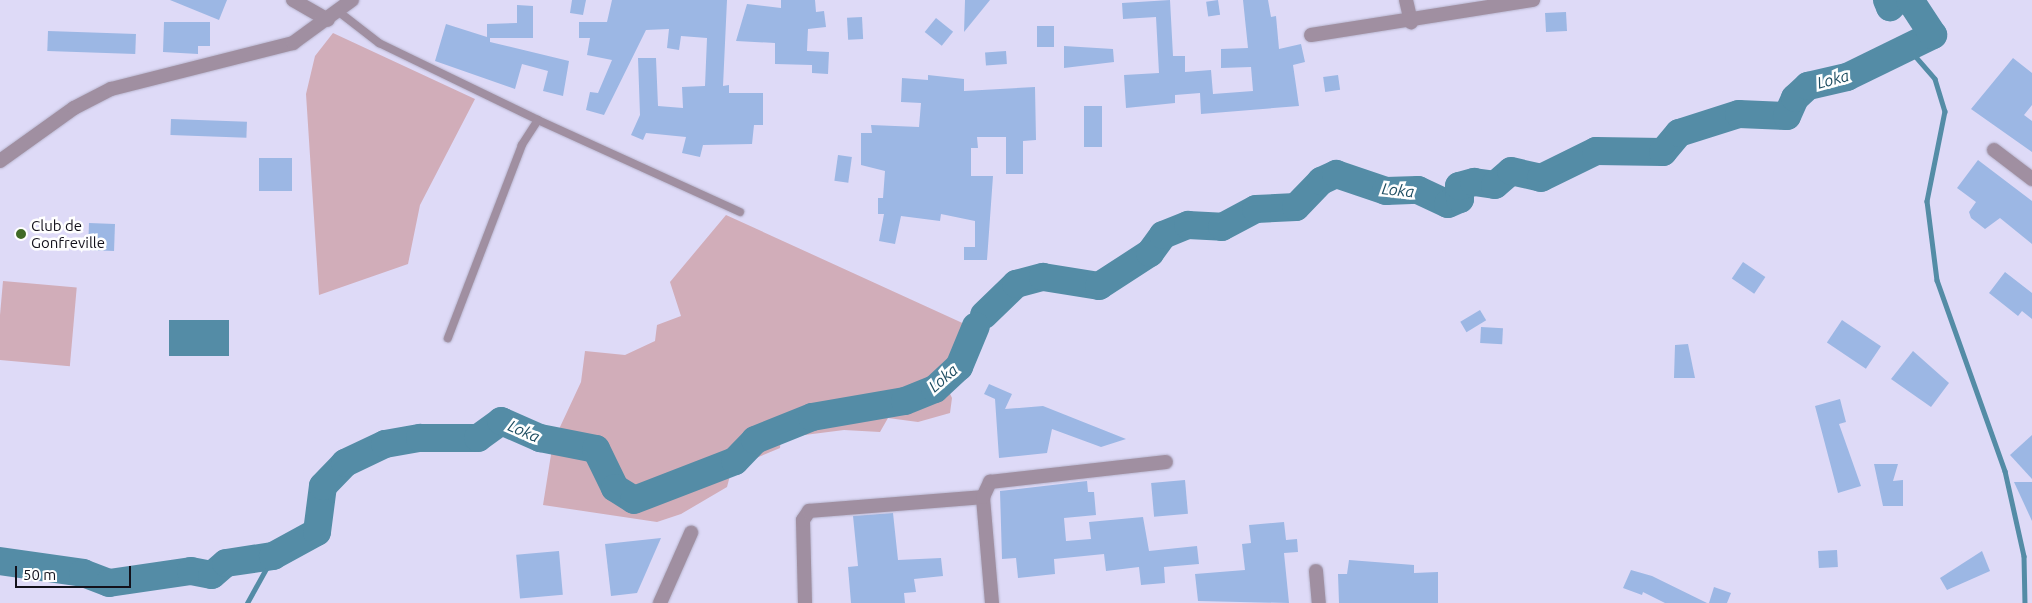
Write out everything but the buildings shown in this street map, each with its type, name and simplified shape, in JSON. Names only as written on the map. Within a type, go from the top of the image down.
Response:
[{"type":"street","points":[[293,0],[333,16]]},
{"type":"street","points":[[0,161],[74,108],[111,89],[293,43],[333,16],[352,0]]},
{"type":"street","points":[[1406,0],[1411,22]]},
{"type":"street","points":[[1311,35],[1411,22],[1532,0]]},
{"type":"street","points":[[1994,150],[2032,179]]},
{"type":"street","points":[[992,603],[983,497],[990,482],[1166,462]]},
{"type":"street","points":[[805,603],[803,520],[809,511],[983,497]]},
{"type":"street","points":[[660,603],[691,533]]},
{"type":"street","points":[[1316,571],[1319,603]]},
{"type":"lane","points":[[333,16],[379,43],[538,120],[740,212]]},
{"type":"lane","points":[[448,338],[522,145],[538,120]]},
{"type":"shaded area","points":[[333,33],[475,99],[420,205],[408,264],[319,295],[306,94],[315,56]]},
{"type":"shaded area","points":[[726,215],[969,326],[944,381],[952,398],[950,413],[918,422],[888,418],[880,432],[844,430],[781,438],[780,448],[732,468],[727,487],[681,514],[657,522],[543,505],[553,442],[581,382],[585,351],[625,355],[655,341],[657,325],[681,316],[670,282]]},
{"type":"shaded area","points":[[3,281],[77,287],[70,366],[0,360],[0,315]]},
{"type":"water","points":[[169,320],[229,320],[229,356],[169,356]]},
{"type":"waterway","name":"Loka","points":[[1887,0],[1890,7],[1898,0]]},
{"type":"waterway","name":"Loka","points":[[984,315],[1016,284],[1043,277],[1099,286],[1150,253],[1163,235],[1188,225],[1222,227],[1256,209],[1296,207],[1321,181],[1336,174],[1386,191],[1418,190],[1448,204],[1460,199],[1459,186],[1474,182],[1495,185],[1511,171],[1541,178],[1596,151],[1663,152],[1679,133],[1739,114],[1787,116],[1795,98],[1808,86],[1847,77],[1933,35],[1910,0]]},
{"type":"waterway","points":[[1910,50],[1935,79],[1945,111],[1927,201],[1937,280],[2005,471],[2024,556],[2025,603]]},
{"type":"waterway","name":"Loka","points":[[0,561],[83,573],[109,583],[191,571],[212,575],[226,563],[273,556],[317,532],[323,486],[345,463],[385,444],[420,438],[478,438],[501,421],[540,438],[596,449],[615,488],[634,500],[735,461],[755,440],[812,417],[905,401],[935,389],[959,367],[976,326]]},
{"type":"waterway","points":[[247,603],[273,556]]},
{"type":"place","name":"Club de Gonfreville","points":[[21,234]]}]
